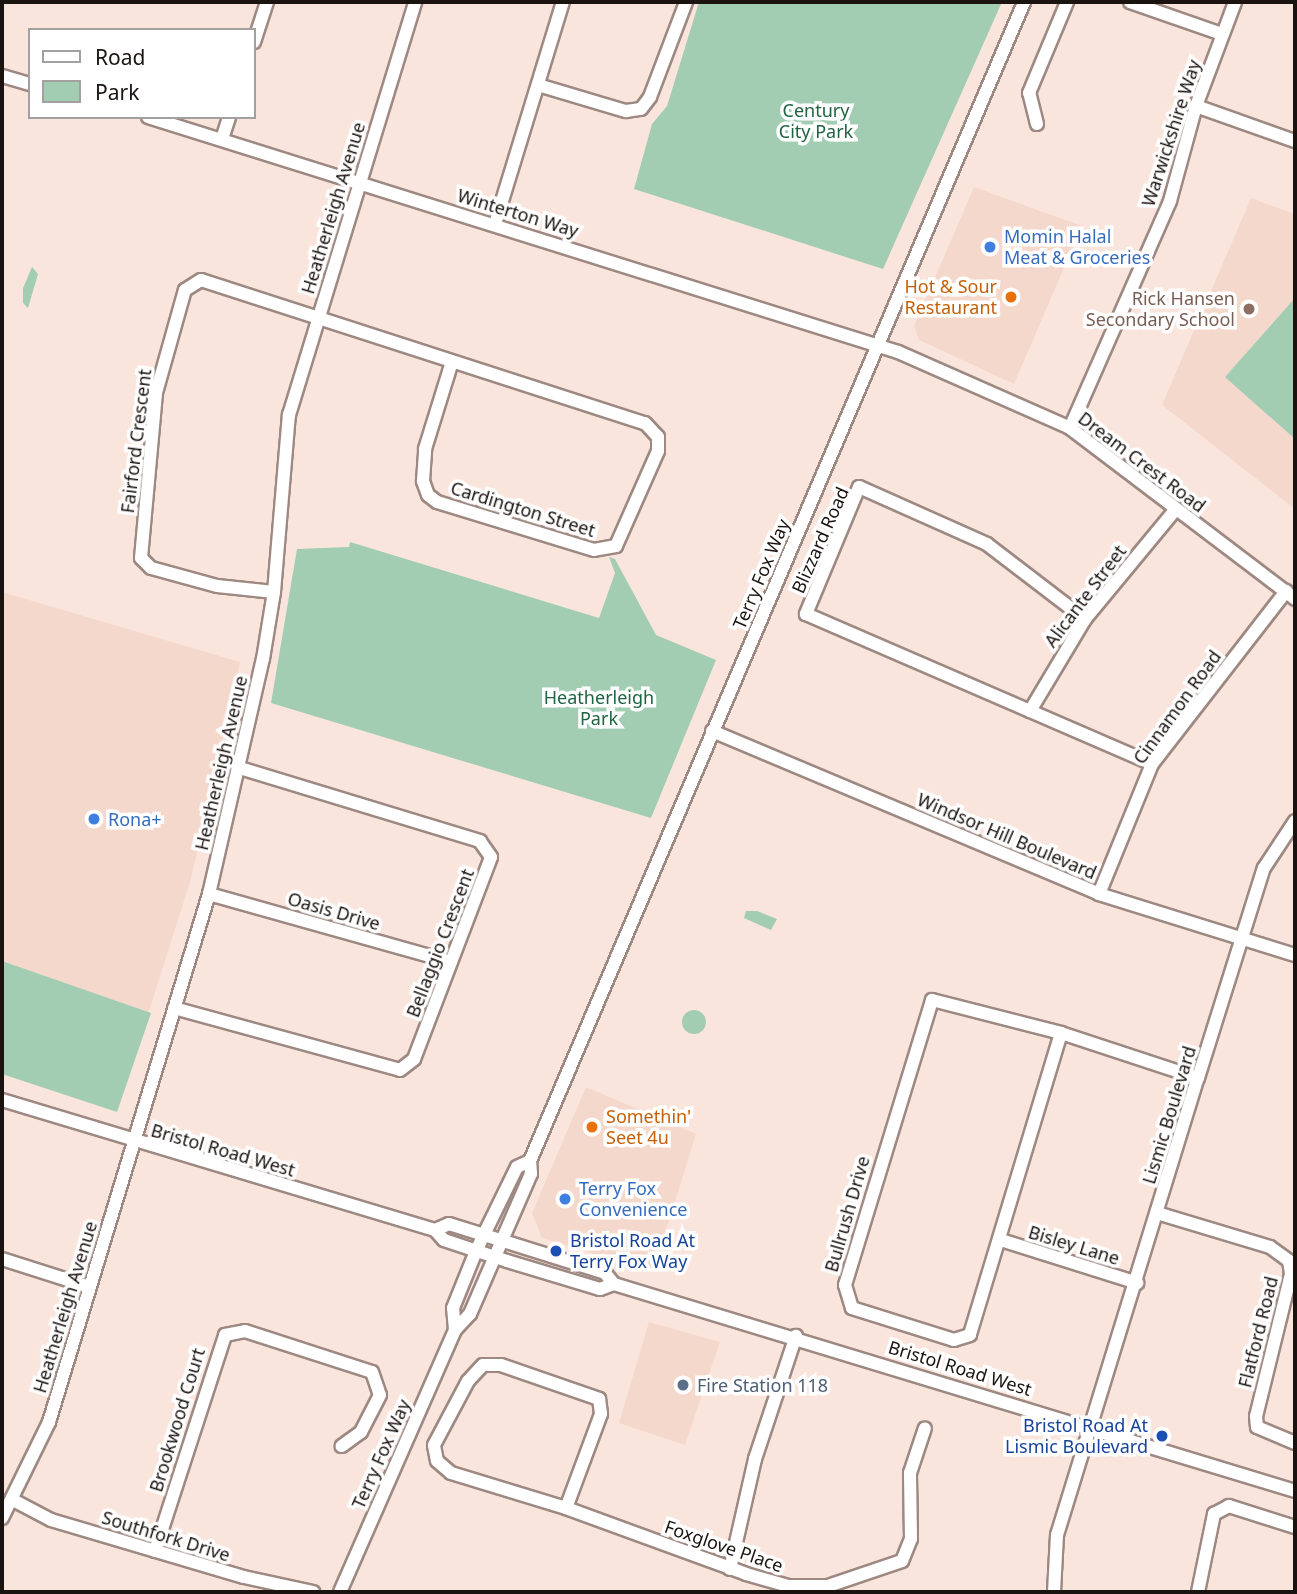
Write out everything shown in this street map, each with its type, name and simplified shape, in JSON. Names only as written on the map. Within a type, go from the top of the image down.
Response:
[{"type":"street","points":[[256,36],[267,2]]},
{"type":"street","name":"Heatherleigh Avenue","points":[[2,1518],[49,1422],[209,894],[240,768],[274,592],[289,415],[415,2]]},
{"type":"street","points":[[495,224],[563,2]]},
{"type":"street","points":[[538,85],[626,111],[641,109],[650,97],[686,2]]},
{"type":"street","name":"Terry Fox Way","points":[[340,1592],[454,1330],[470,1314],[531,1174],[530,1160],[1024,2]]},
{"type":"street","points":[[1037,124],[1030,93],[1067,2]]},
{"type":"street","points":[[1130,2],[1222,34]]},
{"type":"street","name":"Warwickshire Way","points":[[1070,428],[1170,201],[1196,106],[1235,2]]},
{"type":"street","points":[[2,76],[28,83]]},
{"type":"street","points":[[1196,106],[1295,141]]},
{"type":"street","name":"Winterton Way","points":[[155,119],[878,344]]},
{"type":"street","points":[[222,139],[228,119]]},
{"type":"street","name":"Fairford Crescent","points":[[274,592],[217,586],[151,568],[142,558],[156,393],[180,299],[201,280],[317,320]]},
{"type":"street","name":"Cardington Street","points":[[317,320],[645,422],[658,437],[658,451],[616,546],[594,550],[437,502],[428,495],[423,481],[425,449],[452,362]]},
{"type":"street","name":"Dream Crest Road","points":[[878,344],[1070,428],[1290,595]]},
{"type":"street","name":"Blizzard Road","points":[[1085,619],[987,544],[859,487],[806,614],[1152,764]]},
{"type":"street","name":"Alicante Street","points":[[1030,711],[1085,619],[1176,509]]},
{"type":"street","name":"Cinnamon Road","points":[[1099,894],[1152,764],[1290,595]]},
{"type":"street","name":"Windsor Hill Boulevard","points":[[712,731],[1099,894],[1295,955]]},
{"type":"street","name":"Bellaggio Crescent","points":[[174,1008],[400,1070],[414,1059],[491,857],[485,845],[240,768]]},
{"type":"street","name":"Lismic Boulevard","points":[[1054,1592],[1057,1535],[1093,1427],[1198,1077],[1264,868],[1295,821]]},
{"type":"street","name":"Oasis Drive","points":[[209,894],[451,961]]},
{"type":"street","name":"Bullrush Drive","points":[[1061,1033],[1001,1240],[970,1335],[962,1338],[935,1335],[852,1308],[845,1295],[927,1005],[939,999],[1061,1033],[1198,1077]]},
{"type":"street","name":"Bristol Road West","points":[[2,1100],[134,1143],[435,1230],[444,1240],[600,1289],[614,1284]]},
{"type":"street","name":"Terry Fox Way","points":[[454,1330],[453,1308],[476,1251],[517,1167],[530,1160]]},
{"type":"street","name":"Flatford Road","points":[[1157,1213],[1270,1247],[1289,1261],[1291,1274],[1255,1416],[1256,1427],[1295,1443]]},
{"type":"street","name":"Bristol Road West","points":[[435,1230],[449,1224],[605,1273],[614,1284],[796,1336],[1295,1492]]},
{"type":"street","name":"Bisley Lane","points":[[1001,1240],[1137,1283]]},
{"type":"street","points":[[2,1259],[90,1287]]},
{"type":"street","name":"Brookwood Court","points":[[155,1551],[225,1335],[245,1331],[372,1372],[380,1395],[364,1427],[342,1446]]},
{"type":"street","points":[[730,1569],[755,1459],[796,1336]]},
{"type":"street","name":"Foxglove Place","points":[[566,1508],[601,1413],[599,1399],[501,1365],[479,1367],[434,1445],[437,1461],[451,1473],[566,1508],[730,1569],[788,1586],[828,1587],[902,1561],[911,1539],[910,1473],[925,1428]]},
{"type":"street","name":"Southfork Drive","points":[[13,1500],[51,1520],[155,1551],[313,1592]]},
{"type":"street","points":[[1198,1592],[1214,1514],[1229,1506],[1295,1527]]},
{"type":"shaded area","points":[[974,187],[1082,226],[1014,384],[919,340],[914,326]]},
{"type":"shaded area","name":"Rick Hansen Secondary School","points":[[1251,198],[1295,214],[1295,509],[1162,405]]},
{"type":"shaded area","points":[[2,592],[240,662],[191,879],[119,1105],[2,1072]]},
{"type":"shaded area","points":[[586,1087],[696,1134],[653,1272],[542,1238],[532,1213]]},
{"type":"shaded area","points":[[649,1322],[720,1342],[685,1445],[619,1423]]},
{"type":"green space","name":"Century City Park","points":[[699,2],[1002,2],[883,269],[634,189],[652,124],[667,106]]},
{"type":"green space","points":[[32,267],[38,274],[28,308],[23,303],[23,288]]},
{"type":"green space","points":[[1295,298],[1295,439],[1225,377]]},
{"type":"green space","name":"Heatherleigh Park","points":[[350,542],[599,618],[615,573],[609,557],[615,559],[656,635],[716,660],[651,818],[271,703],[297,549],[349,547]]},
{"type":"green space","points":[[746,911],[757,911],[777,919],[771,930],[744,918]]},
{"type":"green space","points":[[2,961],[151,1013],[117,1112],[2,1074]]},
{"type":"green space","points":[[694,1010],[703,1013],[706,1022],[703,1031],[694,1034],[685,1031],[682,1022],[685,1013]]},
{"type":"place","name":"Momin Halal Meat & Groceries","points":[[990,247]]},
{"type":"place","name":"Hot & Sour Restaurant","points":[[1011,297]]},
{"type":"place","name":"Rick Hansen Secondary School","points":[[1249,309]]},
{"type":"place","name":"Rona+","points":[[94,819]]},
{"type":"place","name":"Somethin' Seet 4u","points":[[592,1127]]},
{"type":"place","name":"Terry Fox Convenience","points":[[565,1199]]},
{"type":"place","name":"Bristol Road At Terry Fox Way","points":[[556,1251]]},
{"type":"place","name":"Fire Station 118","points":[[683,1385]]},
{"type":"place","name":"Bristol Road At Lismic Boulevard","points":[[1162,1436]]}]
